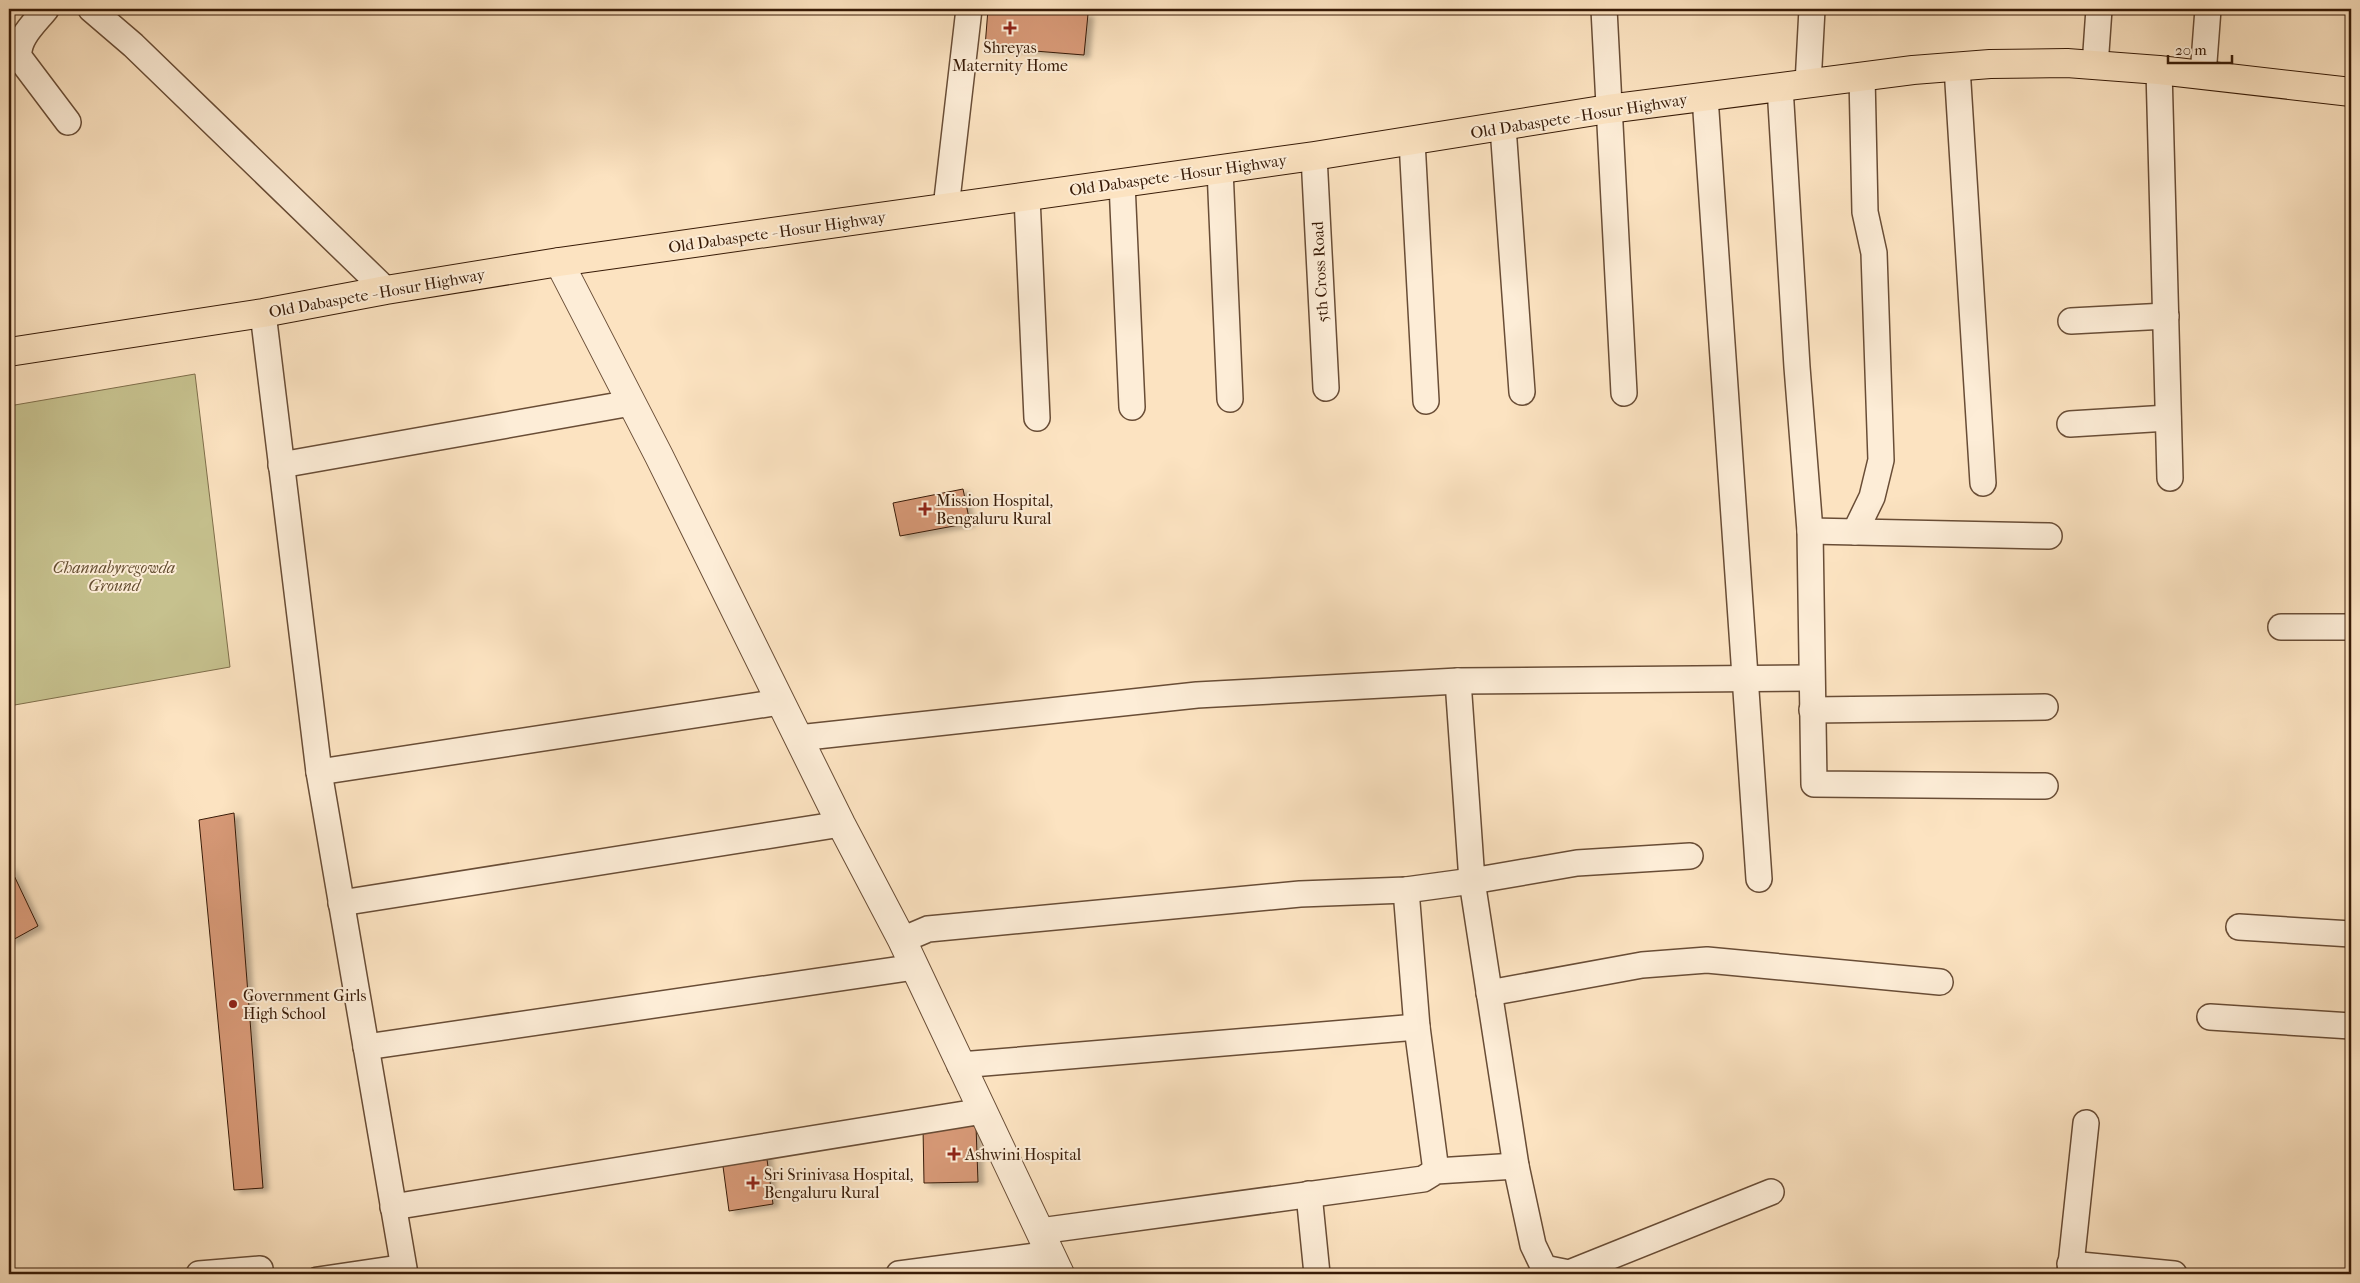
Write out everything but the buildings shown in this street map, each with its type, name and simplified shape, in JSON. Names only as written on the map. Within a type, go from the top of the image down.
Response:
[{"type":"main road","name":"Old Dabaspete - Hosur Highway","points":[[9,352],[263,313],[386,290],[559,262],[1314,156],[1608,109],[1862,76],[1957,66],[2057,64],[2160,70],[2351,92]]},
{"type":"street","points":[[46,9],[23,38],[18,48],[19,57],[68,122]]},
{"type":"street","points":[[91,9],[133,45],[386,290]]},
{"type":"street","points":[[946,208],[969,9]]},
{"type":"street","points":[[1604,9],[1624,393]]},
{"type":"street","points":[[1808,84],[1812,9]]},
{"type":"street","points":[[2095,66],[2099,9]]},
{"type":"street","points":[[2203,75],[2208,9]]},
{"type":"street","points":[[1957,66],[1983,483]]},
{"type":"street","points":[[2160,70],[2170,478]]},
{"type":"street","points":[[1855,532],[1872,497],[1881,460],[1874,253],[1865,212],[1862,76]]},
{"type":"street","points":[[1780,87],[1797,367],[1810,531],[1814,784],[2045,786]]},
{"type":"street","points":[[1705,97],[1759,878]]},
{"type":"street","points":[[1503,127],[1522,392]]},
{"type":"street","points":[[1412,141],[1426,401]]},
{"type":"street","name":"5th Cross Road","points":[[1314,156],[1326,388]]},
{"type":"street","points":[[1220,169],[1230,399]]},
{"type":"street","points":[[1122,183],[1132,407]]},
{"type":"street","points":[[1027,197],[1037,418]]},
{"type":"street","points":[[559,262],[631,402],[841,824],[902,940],[1050,1253]]},
{"type":"street","points":[[263,313],[319,772],[404,1268]]},
{"type":"street","points":[[2071,321],[2166,316]]},
{"type":"street","points":[[281,465],[631,402]]},
{"type":"street","points":[[2070,424],[2168,418]]},
{"type":"street","points":[[1810,531],[2049,536]]},
{"type":"street","points":[[2281,627],[2351,627]]},
{"type":"street","points":[[798,738],[1197,695],[1458,681],[1811,678]]},
{"type":"street","points":[[1458,681],[1472,881],[1516,1166],[1532,1245],[1544,1268],[1569,1274],[1771,1192]]},
{"type":"street","points":[[319,772],[780,702]]},
{"type":"street","points":[[1812,710],[2045,707]]},
{"type":"street","points":[[341,903],[841,824]]},
{"type":"street","points":[[902,940],[928,929],[1300,894],[1406,890],[1577,863],[1690,856]]},
{"type":"street","points":[[1406,890],[1417,1026],[1436,1171]]},
{"type":"street","points":[[2239,927],[2351,934]]},
{"type":"street","points":[[1489,993],[1642,965],[1706,960],[1940,982]]},
{"type":"street","points":[[366,1047],[914,967]]},
{"type":"street","points":[[2210,1017],[2351,1026]]},
{"type":"street","points":[[960,1065],[1417,1026]]},
{"type":"street","points":[[393,1206],[982,1111]]},
{"type":"street","points":[[2086,1123],[2070,1269],[2174,1274]]},
{"type":"street","points":[[899,1274],[1050,1253],[1309,1194],[1422,1180],[1436,1171],[1516,1166]]},
{"type":"street","points":[[1309,1194],[1317,1274]]},
{"type":"street","points":[[199,1274],[260,1269]]},
{"type":"lane","points":[[315,1274],[404,1268]]},
{"type":"green space","name":"Channabyregowda Ground","points":[[195,374],[230,667],[9,706],[9,406]]},
{"type":"place","name":"Shreyas Maternity Home","points":[[1010,28]]},
{"type":"place","name":"Mission Hospital, Bengaluru Rural","points":[[925,509]]},
{"type":"place","name":"Government Girls High School","points":[[233,1004]]},
{"type":"place","name":"Ashwini Hospital","points":[[954,1154]]},
{"type":"place","name":"Sri Srinivasa Hospital, Bengaluru Rural","points":[[753,1183]]}]
